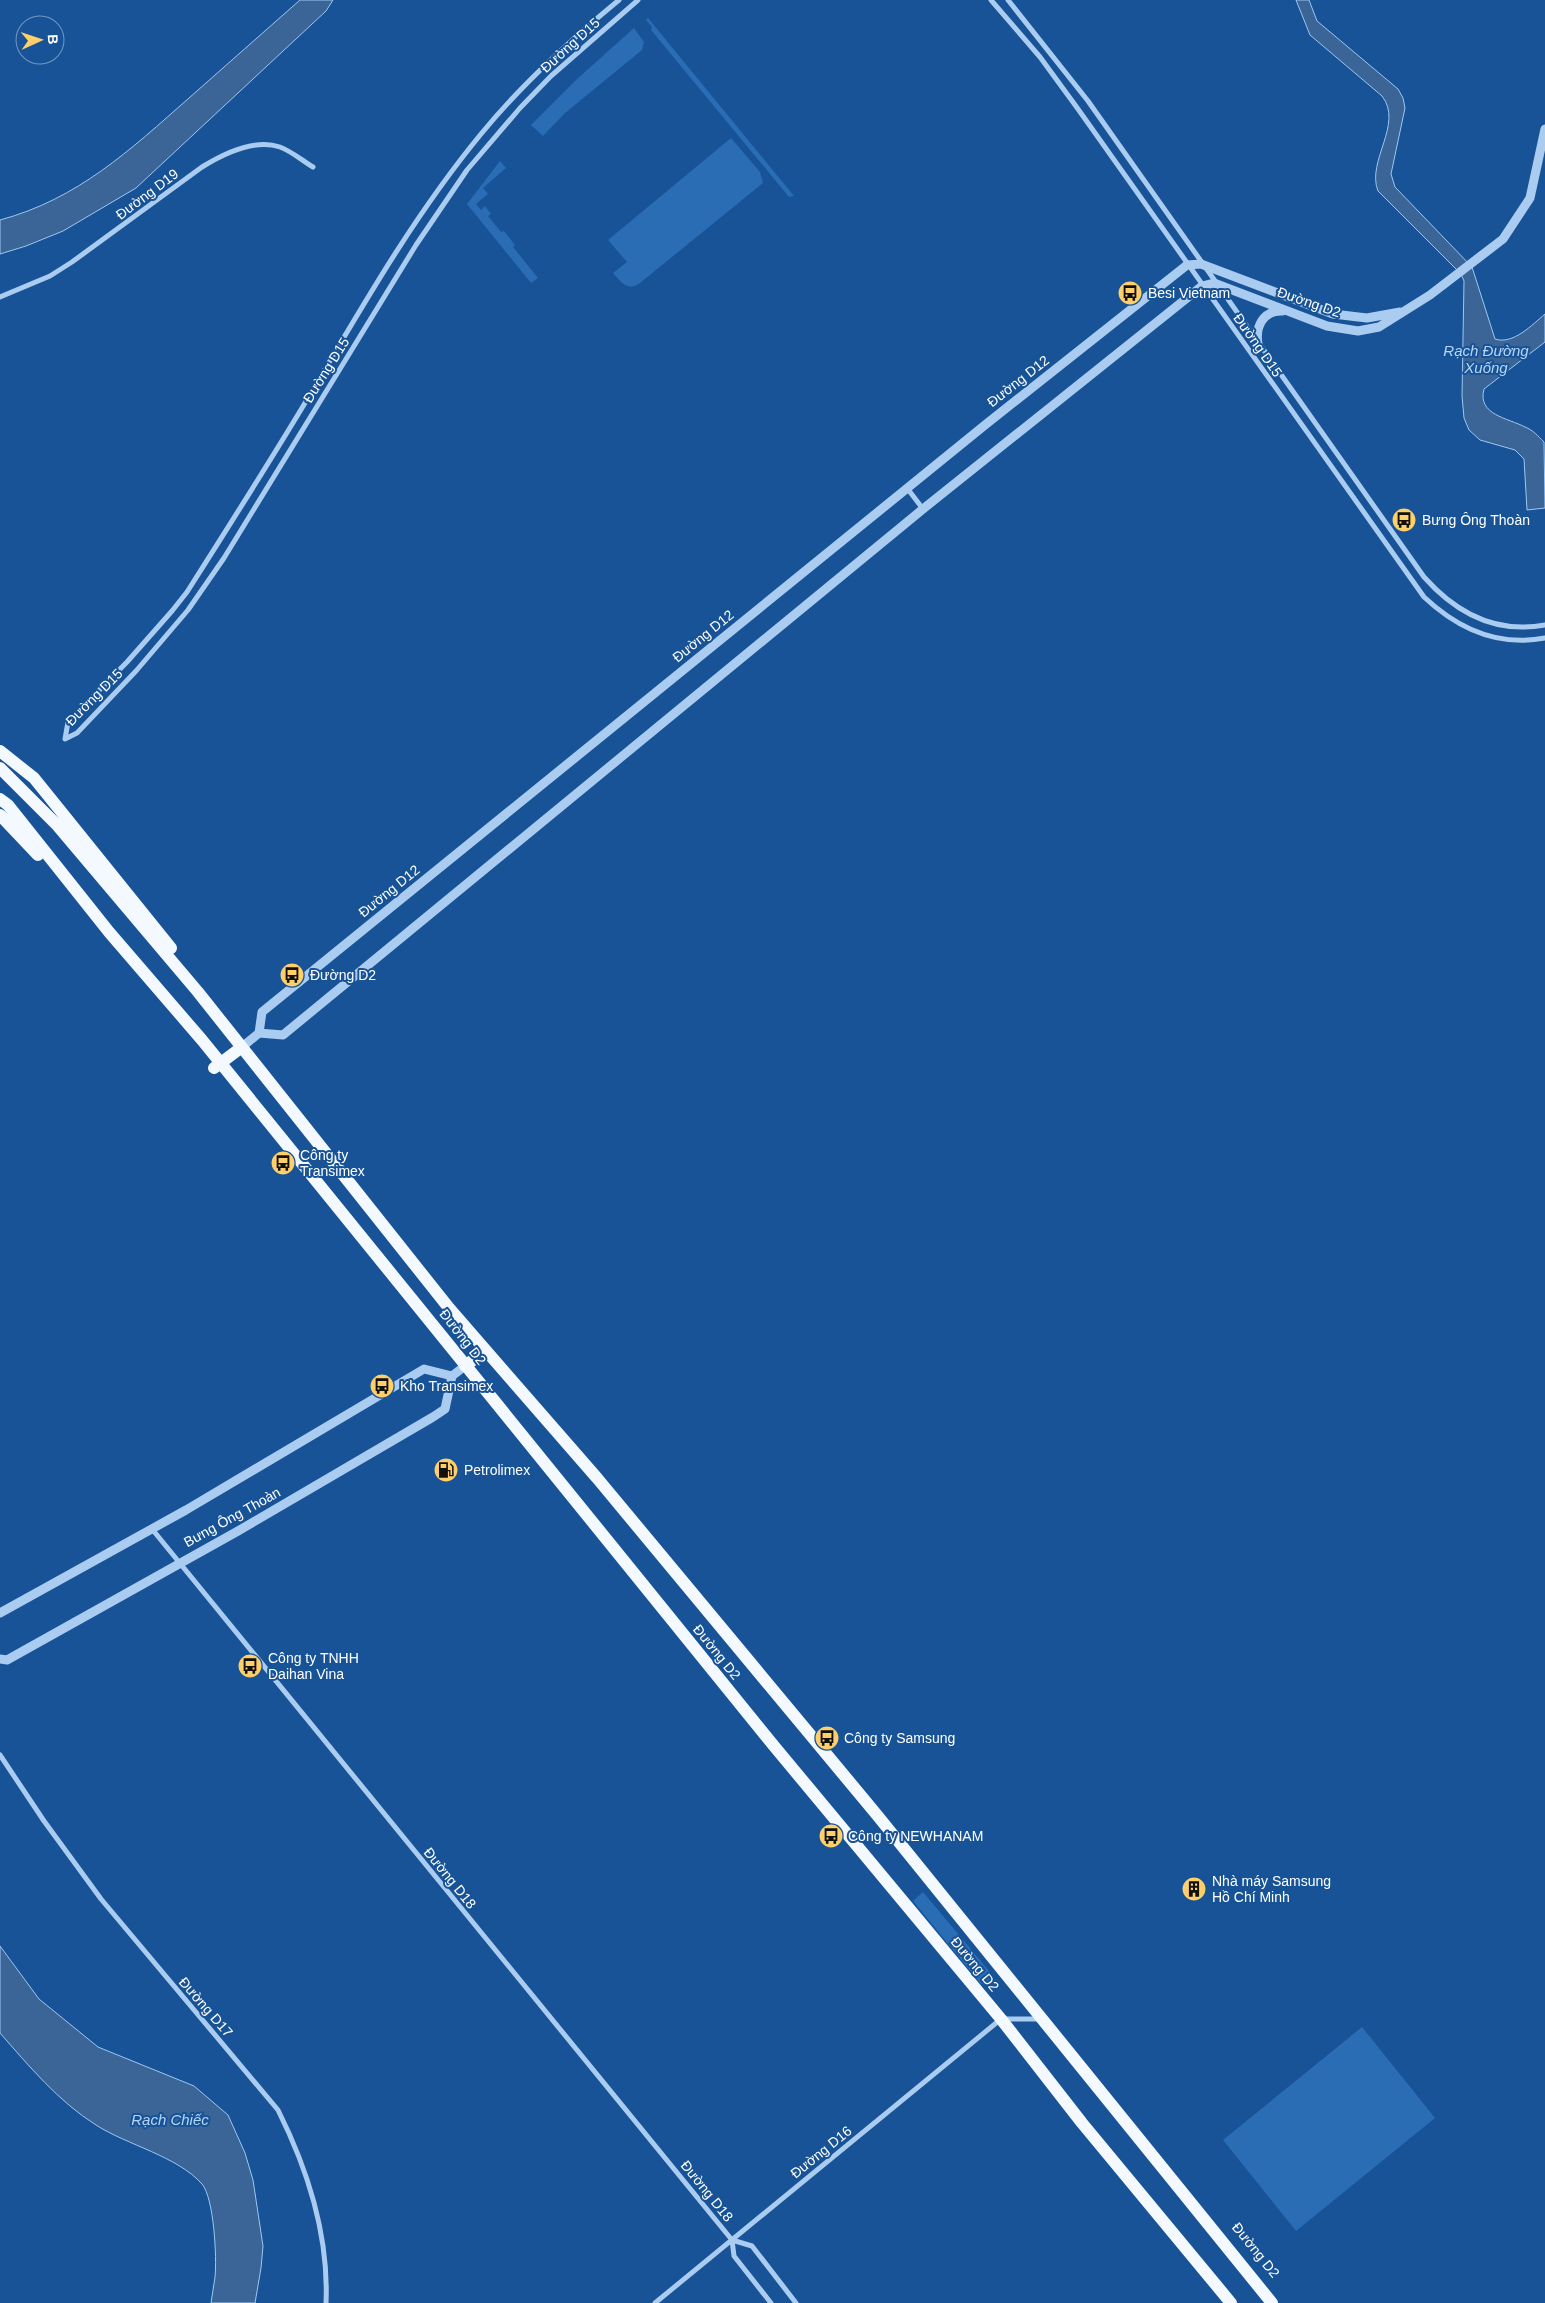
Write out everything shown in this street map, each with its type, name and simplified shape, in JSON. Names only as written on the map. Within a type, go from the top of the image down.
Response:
[{"type":"main road","name":"Đường D2","points":[[0,751],[34,778],[43,789],[212,998],[223,1024]]},
{"type":"main road","name":"Đường D2","points":[[0,768],[56,824],[223,1024],[449,1308],[539,1412],[550,1414],[559,1424],[576,1445],[580,1459],[1010,1977],[1272,2303]]},
{"type":"main road","name":"Đường D2","points":[[0,799],[19,819],[168,1002],[202,1040],[217,1066],[465,1366],[768,1739],[1001,2019],[1082,2123],[1232,2303]]},
{"type":"main road","name":"Đường D2","points":[[2,819],[32,847],[184,1032],[202,1040]]},
{"type":"main road","name":"Đường D2","points":[[168,1002],[174,1019]]},
{"type":"main road","points":[[217,1066],[242,1047]]},
{"type":"main road","points":[[465,1366],[485,1350]]},
{"type":"main road","name":"Đường D2","points":[[1075,2060],[1090,2067],[1273,2295],[1276,2303]]},
{"type":"main road","name":"Đường D2","points":[[1213,2280],[1220,2303]]},
{"type":"street","name":"Đường D15","points":[[618,0],[574,38],[527,83],[464,155],[393,257],[270,461],[186,592],[172,611],[127,662],[68,722],[66,739],[77,732],[136,671],[188,610],[224,558],[416,245],[467,170],[514,114],[551,76],[638,0]]},
{"type":"street","name":"Đường D15","points":[[991,0],[1040,57],[1078,109],[1424,597],[1457,623],[1484,635],[1512,640],[1545,638]]},
{"type":"street","name":"Đường D15","points":[[1008,0],[1088,102],[1214,283],[1435,590],[1461,610],[1488,622],[1514,627],[1545,625]]},
{"type":"street","name":"Đường D2","points":[[1214,283],[1327,326],[1358,330],[1379,327],[1430,295],[1483,257],[1503,239],[1530,198],[1545,129]]},
{"type":"street","name":"Đường D19","points":[[0,297],[50,276],[72,262],[202,167],[222,155],[243,148],[262,145],[279,146],[313,167]]},
{"type":"street","points":[[1187,265],[1201,264]]},
{"type":"street","name":"Đường D2","points":[[1201,264],[1345,317],[1378,317],[1405,311]]},
{"type":"street","name":"Đường D12","points":[[259,1033],[262,1012],[907,488],[1187,265]]},
{"type":"street","points":[[242,1047],[259,1033],[283,1035],[924,509],[1202,286],[1214,283]]},
{"type":"street","points":[[1258,344],[1259,326],[1266,315],[1274,311],[1291,312]]},
{"type":"street","points":[[907,488],[924,509]]},
{"type":"street","points":[[452,1376],[465,1366]]},
{"type":"street","name":"Bưng Ông Thoàn","points":[[0,1613],[152,1529],[424,1369],[452,1376],[445,1409],[254,1522],[7,1660],[0,1659]]},
{"type":"street","name":"Đường D18","points":[[152,1529],[732,2240],[734,2256],[771,2303]]},
{"type":"street","name":"Đường D17","points":[[0,1755],[44,1821],[101,1899],[278,2110],[295,2145],[310,2184],[321,2228],[327,2286],[326,2303]]},
{"type":"street","points":[[1001,2019],[1043,2019]]},
{"type":"street","name":"Đường D16","points":[[655,2303],[1001,2019]]},
{"type":"street","name":"Đường D18","points":[[732,2240],[752,2246],[796,2303]]},
{"type":"shaded area","points":[[648,18],[794,196],[789,197],[651,30],[652,27],[646,20]]},
{"type":"shaded area","points":[[634,28],[644,42],[642,50],[565,113],[543,136],[531,125],[576,80]]},
{"type":"shaded area","points":[[731,138],[760,172],[763,183],[636,286],[625,285],[613,273],[627,262],[608,240]]},
{"type":"shaded area","points":[[500,161],[506,168],[483,188],[488,194],[476,204],[481,210],[485,206],[491,214],[488,216],[501,232],[504,231],[515,245],[513,247],[538,278],[531,283],[467,204]]},
{"type":"shaded area","points":[[923,1892],[990,1972],[992,1977],[989,1985],[981,1984],[913,1901]]},
{"type":"shaded area","points":[[1362,2027],[1435,2118],[1296,2231],[1223,2140]]},
{"type":"water","points":[[300,0],[333,0],[326,11],[136,188],[63,231],[0,254],[0,220],[28,211],[54,199],[102,171],[146,136]]},
{"type":"water","name":"Rạch Đường Xuống","points":[[1296,0],[1309,0],[1317,21],[1398,89],[1403,98],[1405,108],[1391,174],[1395,187],[1472,267],[1495,339],[1502,340],[1515,337],[1545,314],[1545,342],[1484,389],[1483,398],[1489,410],[1530,430],[1544,442],[1545,508],[1527,510],[1524,459],[1515,450],[1480,440],[1469,430],[1464,418],[1462,396],[1464,281],[1461,274],[1378,191],[1377,167],[1387,130],[1388,107],[1382,96],[1310,35]]},
{"type":"water","name":"Rạch Chiếc","points":[[0,1946],[39,1999],[98,2047],[194,2086],[228,2115],[245,2153],[253,2180],[263,2246],[255,2303],[211,2303],[216,2256],[212,2215],[206,2191],[202,2184],[192,2174],[166,2158],[108,2132],[82,2116],[45,2082],[0,2033]]},
{"type":"place","name":"Besi Vietnam","points":[[1130,293]]},
{"type":"place","name":"Bưng Ông Thoàn","points":[[1404,520]]},
{"type":"place","name":"Đường D2","points":[[292,975]]},
{"type":"place","name":"Công ty Transimex","points":[[283,1163]]},
{"type":"place","name":"Kho Transimex","points":[[382,1386]]},
{"type":"place","name":"Petrolimex","points":[[446,1470]]},
{"type":"place","name":"Công ty TNHH Daihan Vina","points":[[250,1666]]},
{"type":"place","name":"Công ty Samsung","points":[[827,1738]]},
{"type":"place","name":"Công ty NEWHANAM","points":[[831,1836]]},
{"type":"place","name":"Nhà máy Samsung Hồ Chí Minh","points":[[1194,1889]]}]
